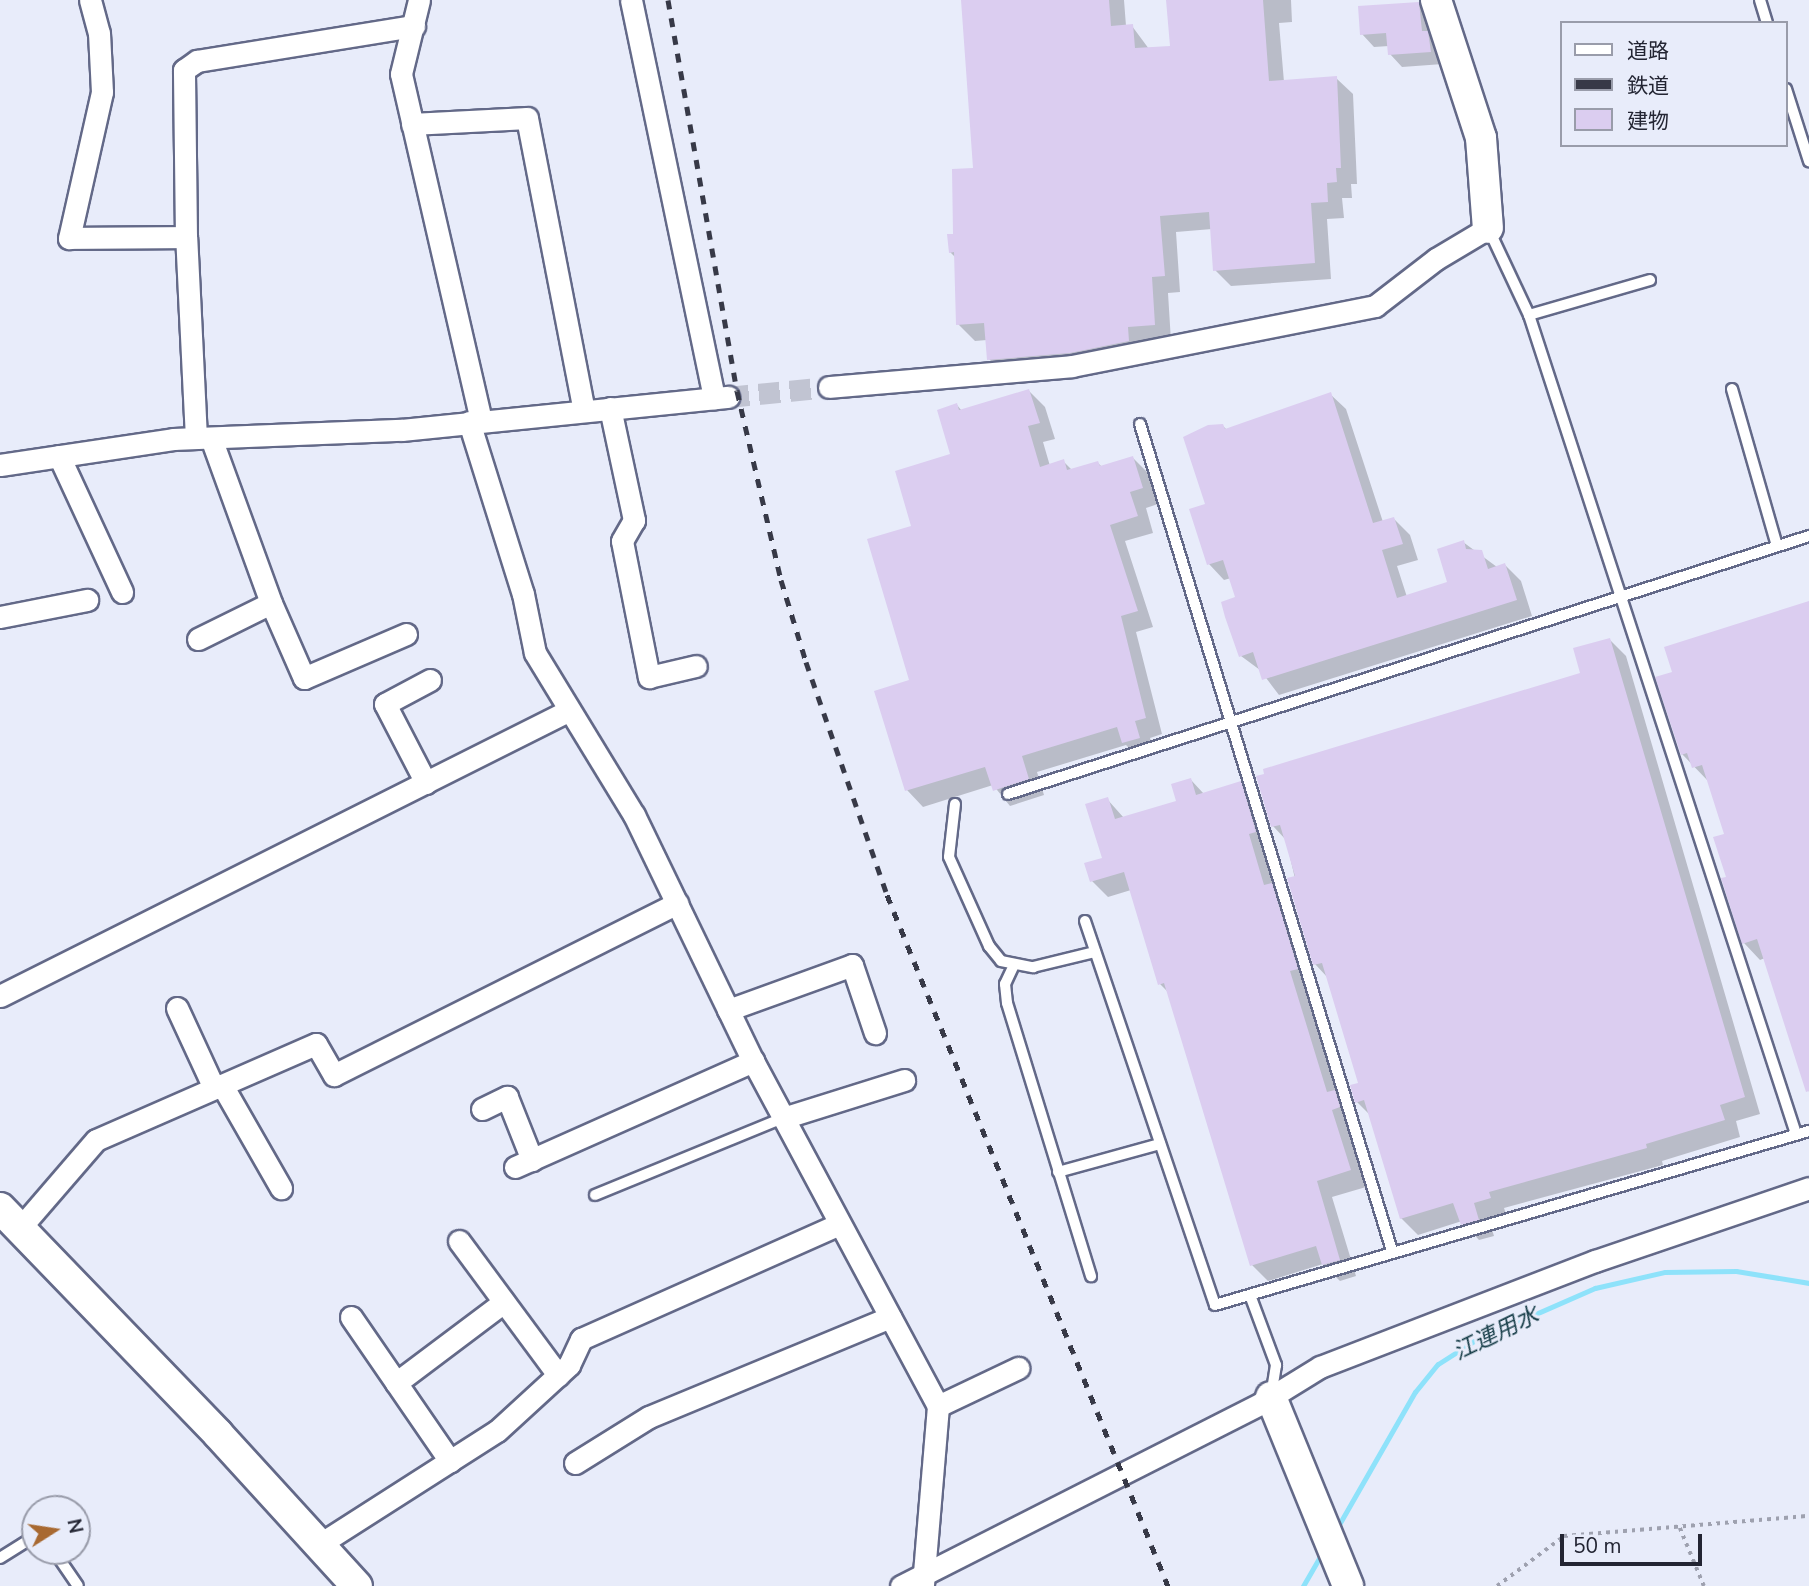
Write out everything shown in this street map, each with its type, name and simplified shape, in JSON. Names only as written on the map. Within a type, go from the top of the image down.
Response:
[{"type":"street","points":[[90,0],[99,33],[102,92],[69,238],[186,237]]},
{"type":"street","points":[[419,0],[401,74],[475,421],[523,594],[535,653],[634,815],[753,1061],[939,1406],[924,1581]]},
{"type":"street","points":[[0,465],[203,438],[401,430],[722,398],[631,0]]},
{"type":"street","points":[[829,387],[1072,366],[1375,306],[1436,259],[1489,228],[1481,138],[1436,0]]},
{"type":"street","points":[[405,634],[304,678],[203,438],[186,237],[184,70],[197,61],[414,26]]},
{"type":"street","points":[[412,124],[527,118],[584,411]]},
{"type":"street","points":[[610,408],[634,520],[622,541],[649,677],[696,666]]},
{"type":"street","points":[[59,456],[122,592]]},
{"type":"street","points":[[0,617],[87,600]]},
{"type":"street","points":[[198,639],[271,603]]},
{"type":"street","points":[[426,783],[385,704],[430,680]]},
{"type":"street","points":[[0,996],[568,711]]},
{"type":"street","points":[[357,1586],[10,1218],[96,1140],[316,1044],[334,1075],[677,903]]},
{"type":"street","points":[[728,1010],[852,965],[875,1033]]},
{"type":"street","points":[[177,1008],[218,1087],[282,1188]]},
{"type":"street","points":[[482,1109],[507,1097],[524,1163],[753,1061]]},
{"type":"street","points":[[783,1118],[904,1080]]},
{"type":"street","points":[[901,1586],[924,1581],[1270,1397],[1320,1367],[1595,1261],[1809,1188]]},
{"type":"street","points":[[320,1545],[497,1431],[569,1365],[581,1339],[839,1224]]},
{"type":"street","points":[[459,1241],[558,1375]]},
{"type":"street","points":[[396,1382],[504,1302]]},
{"type":"street","points":[[351,1317],[450,1461]]},
{"type":"street","points":[[575,1464],[649,1418],[890,1317]]},
{"type":"street","points":[[939,1406],[1018,1368]]},
{"type":"street","points":[[1270,1397],[1348,1586]]},
{"type":"lane","points":[[1760,0],[1766,21]]},
{"type":"lane","points":[[1788,95],[1809,161]]},
{"type":"lane","points":[[1489,228],[1529,316],[1796,1135]]},
{"type":"lane","points":[[1529,316],[1650,280]]},
{"type":"lane","points":[[1732,389],[1777,547]]},
{"type":"lane","points":[[1140,424],[1229,724],[1240,746],[1392,1251]]},
{"type":"lane","points":[[1008,794],[1809,537]]},
{"type":"lane","points":[[955,804],[949,857],[989,946],[1001,961],[1013,967],[1095,952]]},
{"type":"lane","points":[[1085,921],[1215,1305],[1809,1131]]},
{"type":"lane","points":[[1013,967],[1006,984],[1007,1003],[1091,1276]]},
{"type":"lane","points":[[595,1195],[783,1118]]},
{"type":"lane","points":[[1058,1172],[1160,1144]]},
{"type":"lane","points":[[1250,1296],[1276,1365],[1270,1397]]},
{"type":"lane","points":[[0,1558],[21,1545]]},
{"type":"lane","points":[[64,1565],[78,1586]]},
{"type":"path","points":[[1497,1586],[1564,1536],[1809,1516]]},
{"type":"path","points":[[1680,1528],[1704,1586]]},
{"type":"building","points":[[961,0],[1109,0],[1111,26],[1133,24],[1135,48],[1170,46],[1166,0],[1263,0],[1269,81],[1337,76],[1341,168],[1336,168],[1337,182],[1327,183],[1328,202],[1311,203],[1315,263],[1213,271],[1209,212],[1160,216],[1165,276],[1152,277],[1155,325],[1128,327],[1129,341],[1070,353],[987,360],[984,323],[956,325],[954,252],[949,253],[947,234],[953,234],[952,169],[973,168]]},
{"type":"building","points":[[1419,2],[1422,31],[1428,31],[1431,52],[1388,55],[1386,33],[1360,35],[1358,6]]},
{"type":"building","points":[[1029,389],[1040,423],[1028,426],[1040,467],[1064,459],[1067,470],[1098,461],[1100,466],[1133,456],[1143,488],[1130,492],[1138,516],[1110,525],[1138,611],[1121,616],[1146,718],[1135,721],[1140,738],[1122,743],[1117,727],[1022,756],[1029,779],[993,791],[985,767],[905,791],[874,691],[909,680],[867,539],[911,526],[895,471],[950,454],[937,410],[957,403],[959,410]]},
{"type":"building","points":[[1331,392],[1373,523],[1394,517],[1403,544],[1382,550],[1397,598],[1447,582],[1437,549],[1464,540],[1466,549],[1482,550],[1488,569],[1505,563],[1517,600],[1262,680],[1253,652],[1239,657],[1225,617],[1221,602],[1235,597],[1223,560],[1207,565],[1189,509],[1205,504],[1183,437],[1208,425],[1223,424],[1225,429]]},
{"type":"building","points":[[1809,601],[1809,1091],[1806,1092],[1757,939],[1742,944],[1721,878],[1726,877],[1713,837],[1724,834],[1702,765],[1692,768],[1687,753],[1681,755],[1655,677],[1672,672],[1664,647]]},
{"type":"building","points":[[1610,638],[1745,1097],[1720,1105],[1725,1120],[1646,1144],[1647,1148],[1489,1192],[1491,1198],[1474,1203],[1479,1220],[1461,1225],[1453,1203],[1400,1219],[1364,1100],[1355,1103],[1350,1085],[1358,1083],[1322,963],[1313,965],[1287,878],[1295,876],[1280,825],[1271,827],[1256,776],[1264,774],[1263,769],[1580,673],[1573,648]]},
{"type":"building","points":[[1191,778],[1196,795],[1241,781],[1256,832],[1249,834],[1264,885],[1272,883],[1298,969],[1290,971],[1327,1092],[1335,1090],[1340,1107],[1332,1110],[1351,1170],[1317,1181],[1340,1260],[1322,1265],[1316,1246],[1250,1266],[1164,983],[1158,985],[1124,872],[1090,882],[1084,863],[1102,858],[1085,804],[1108,797],[1115,819],[1176,801],[1171,784]]},
{"type":"waterway","name":"江連用水","points":[[1337,1528],[1415,1392],[1438,1364],[1474,1341],[1595,1288],[1665,1272],[1736,1271],[1809,1283]]},
{"type":"waterway","name":"江連用水","points":[[1303,1586],[1323,1552]]},
{"type":"tunnel","points":[[728,397],[829,387]]},
{"type":"railway","points":[[668,0],[737,391],[781,580],[806,662],[887,895],[1168,1586]]}]
